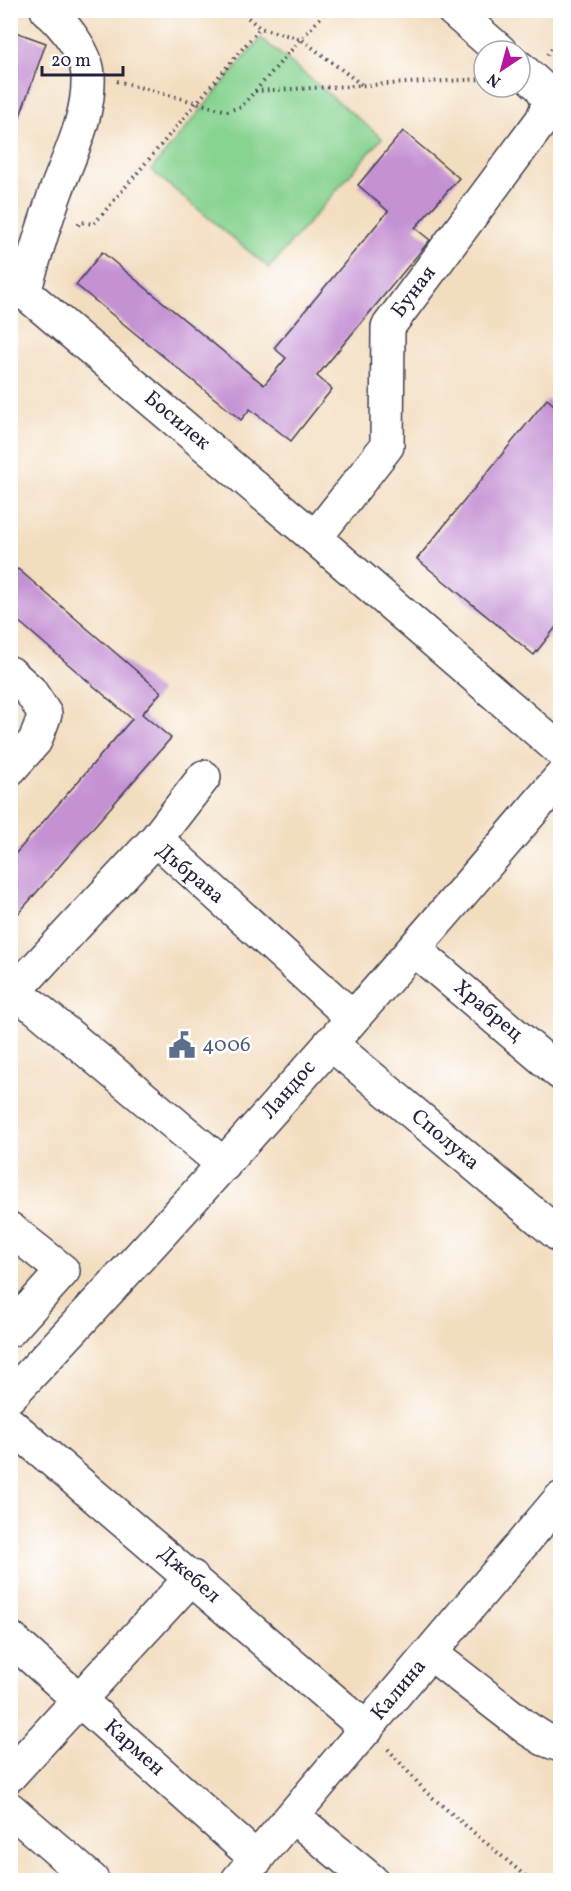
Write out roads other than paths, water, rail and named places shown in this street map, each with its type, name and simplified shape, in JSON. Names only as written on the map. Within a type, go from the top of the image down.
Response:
[{"type":"street","name":"Босилек","points":[[46,10],[54,16],[77,44],[88,73],[85,112],[42,232],[17,290],[315,538],[561,750]]},
{"type":"street","points":[[453,10],[486,39]]},
{"type":"street","name":"Буная","points":[[315,538],[387,446],[388,327],[542,120],[549,103],[542,88],[532,79]]},
{"type":"street","points":[[10,673],[30,691],[45,714],[35,741],[10,769]]},
{"type":"street","points":[[156,840],[204,777]]},
{"type":"street","name":"Ландос","points":[[10,1396],[224,1165],[415,950],[561,778]]},
{"type":"street","name":"Дъбрава","points":[[12,994],[156,840],[353,1018]]},
{"type":"street","name":"Храбрец","points":[[415,950],[561,1073]]},
{"type":"street","points":[[12,994],[35,1007],[224,1165]]},
{"type":"street","name":"Сполука","points":[[330,1043],[561,1236]]},
{"type":"street","points":[[10,1229],[63,1271],[10,1330]]},
{"type":"street","name":"Джебел","points":[[10,1424],[367,1728]]},
{"type":"street","name":"Калина","points":[[247,1870],[430,1653],[554,1520]]},
{"type":"street","points":[[10,1775],[192,1577]]},
{"type":"street","name":"Кармен","points":[[10,1638],[80,1700],[247,1870]]},
{"type":"street","points":[[430,1653],[528,1729],[544,1739],[561,1745]]},
{"type":"street","points":[[10,1809],[92,1881]]},
{"type":"street","points":[[293,1816],[371,1881]]},
{"type":"place","name":"4006","points":[[182,1045]]}]
